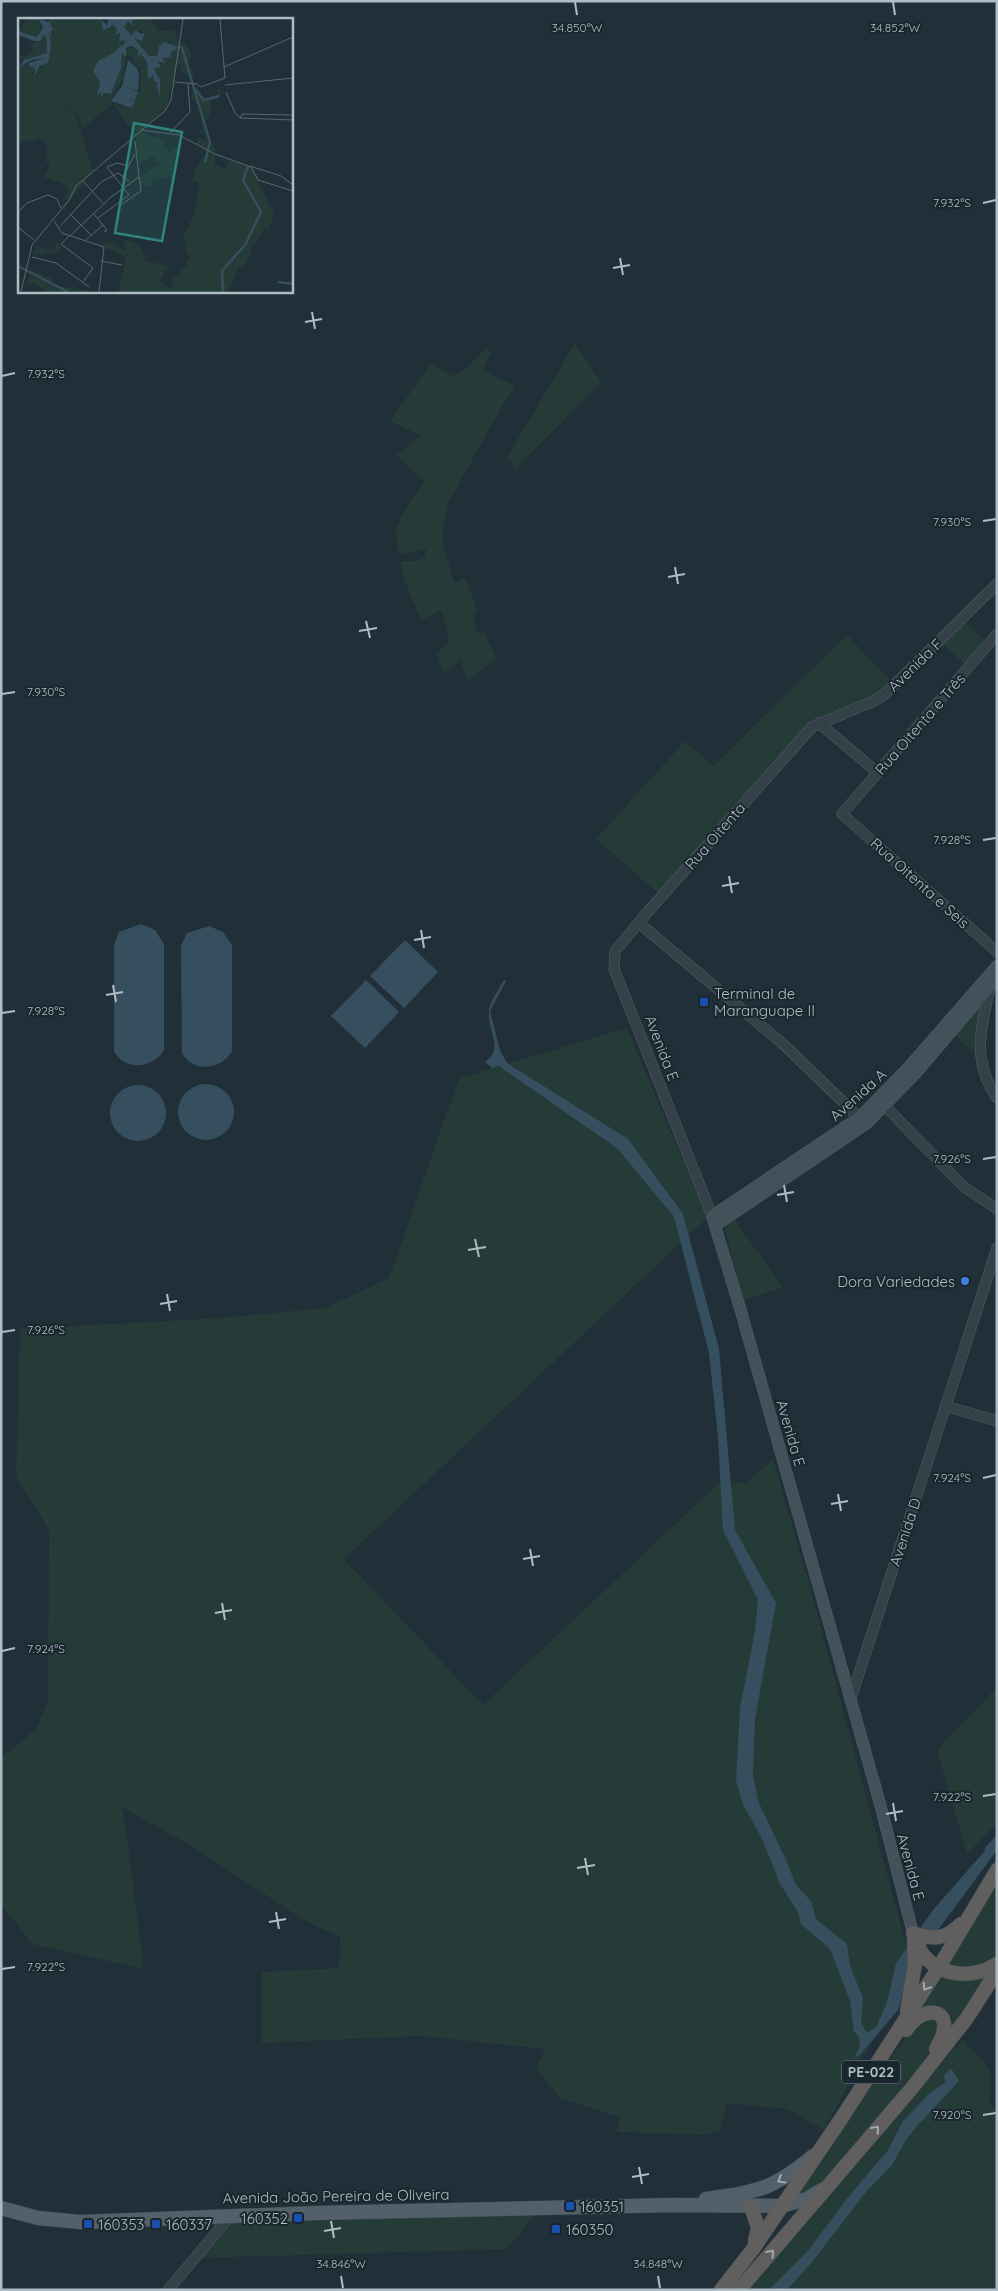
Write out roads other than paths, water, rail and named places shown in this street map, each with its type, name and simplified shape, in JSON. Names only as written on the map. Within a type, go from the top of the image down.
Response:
[{"type":"highway","name":"PE-022","points":[[721,2290],[753,2249],[843,2116],[939,1967],[997,1870]]},
{"type":"highway","points":[[905,2020],[919,1958],[913,1933],[934,1939],[948,1936],[969,1917]]},
{"type":"highway","points":[[919,1958],[953,1973],[965,1974],[977,1973],[997,1964]]},
{"type":"highway","name":"PE-022","points":[[739,2290],[786,2238],[824,2188],[912,2088],[967,2018],[997,1971]]},
{"type":"highway","points":[[843,2116],[858,2099],[910,2024],[926,2014],[933,2012],[940,2014],[945,2024],[942,2040],[912,2088]]},
{"type":"highway","points":[[751,2206],[758,2228],[753,2249]]},
{"type":"main road","name":"Avenida A","points":[[863,1120],[997,966]]},
{"type":"main road","name":"Avenida A","points":[[714,1221],[885,1106],[993,982]]},
{"type":"main road","name":"Avenida E","points":[[714,1221],[879,1800],[913,1933]]},
{"type":"main road","name":"Avenida João Pereira de Oliveira","points":[[673,2205],[751,2193],[768,2188],[798,2170],[820,2151]]},
{"type":"main road","name":"Avenida João Pereira de Oliveira","points":[[1,2208],[38,2218],[80,2222],[231,2215],[673,2205],[703,2207],[781,2206],[808,2200],[824,2188]]},
{"type":"street","name":"Avenida F","points":[[818,723],[866,705],[885,694],[997,584]]},
{"type":"street","name":"Rua Oitenta e Três","points":[[842,814],[997,634]]},
{"type":"street","points":[[818,723],[878,773]]},
{"type":"street","name":"Rua Oitenta","points":[[615,951],[801,738],[818,723]]},
{"type":"street","name":"Rua Oitenta e Seis","points":[[842,814],[997,952]]},
{"type":"street","points":[[639,922],[783,1044],[863,1120]]},
{"type":"street","name":"Avenida E","points":[[615,951],[614,968],[714,1221]]},
{"type":"street","points":[[993,982],[979,1044],[983,1067],[997,1098]]},
{"type":"street","points":[[885,1106],[964,1187],[997,1209]]},
{"type":"street","name":"Avenida D","points":[[850,1702],[997,1248]]},
{"type":"street","points":[[946,1406],[997,1421]]},
{"type":"street","points":[[168,2290],[231,2215]]},
{"type":"water","points":[[141,924],[155,930],[164,944],[164,1050],[153,1061],[146,1064],[132,1065],[119,1058],[114,1051],[114,945],[119,932]]},
{"type":"water","points":[[209,926],[223,932],[232,945],[232,1051],[221,1062],[207,1067],[193,1064],[182,1053],[181,946],[187,933]]},
{"type":"water","points":[[405,940],[438,972],[404,1008],[370,976]]},
{"type":"water","points":[[366,980],[399,1012],[365,1048],[331,1016]]},
{"type":"water","points":[[504,980],[506,981],[490,1011],[500,1050],[507,1063],[628,1139],[683,1214],[719,1349],[735,1530],[776,1603],[755,1719],[753,1774],[758,1801],[796,1885],[811,1901],[816,1919],[847,1944],[850,1966],[863,1998],[861,2023],[867,2033],[876,2027],[887,2002],[896,1963],[933,1910],[997,1837],[997,1850],[910,1968],[898,2010],[860,2055],[854,2058],[860,2046],[859,2037],[854,2031],[850,2001],[830,1949],[801,1924],[798,1912],[780,1884],[763,1841],[743,1804],[736,1781],[740,1708],[755,1631],[758,1600],[723,1530],[718,1437],[709,1353],[674,1217],[618,1149],[499,1066],[492,1068],[485,1062],[491,1057],[495,1045],[489,1019],[489,1008]]},
{"type":"water","points":[[200,1084],[212,1084],[226,1092],[234,1106],[232,1123],[226,1132],[212,1140],[200,1140],[190,1135],[183,1128],[178,1118],[178,1106],[183,1096],[190,1089]]},
{"type":"water","points":[[132,1085],[144,1085],[158,1093],[166,1107],[164,1124],[158,1133],[144,1141],[132,1141],[122,1136],[115,1129],[110,1119],[110,1107],[115,1097],[122,1090]]},
{"type":"water","points":[[951,2068],[959,2081],[906,2140],[892,2165],[866,2192],[812,2262],[787,2290],[769,2290],[807,2252],[849,2196],[888,2150],[903,2121],[932,2091],[945,2083],[944,2075]]},
{"type":"waterway","points":[[986,1849],[997,1837]]},
{"type":"place","name":"Terminal de Maranguape II","points":[[704,1002]]},
{"type":"place","name":"Dora Variedades","points":[[965,1281]]},
{"type":"place","name":"160351","points":[[570,2206]]},
{"type":"place","name":"160352","points":[[298,2218]]},
{"type":"place","name":"160353","points":[[88,2224]]},
{"type":"place","name":"160337","points":[[156,2224]]},
{"type":"place","name":"160350","points":[[556,2229]]}]
